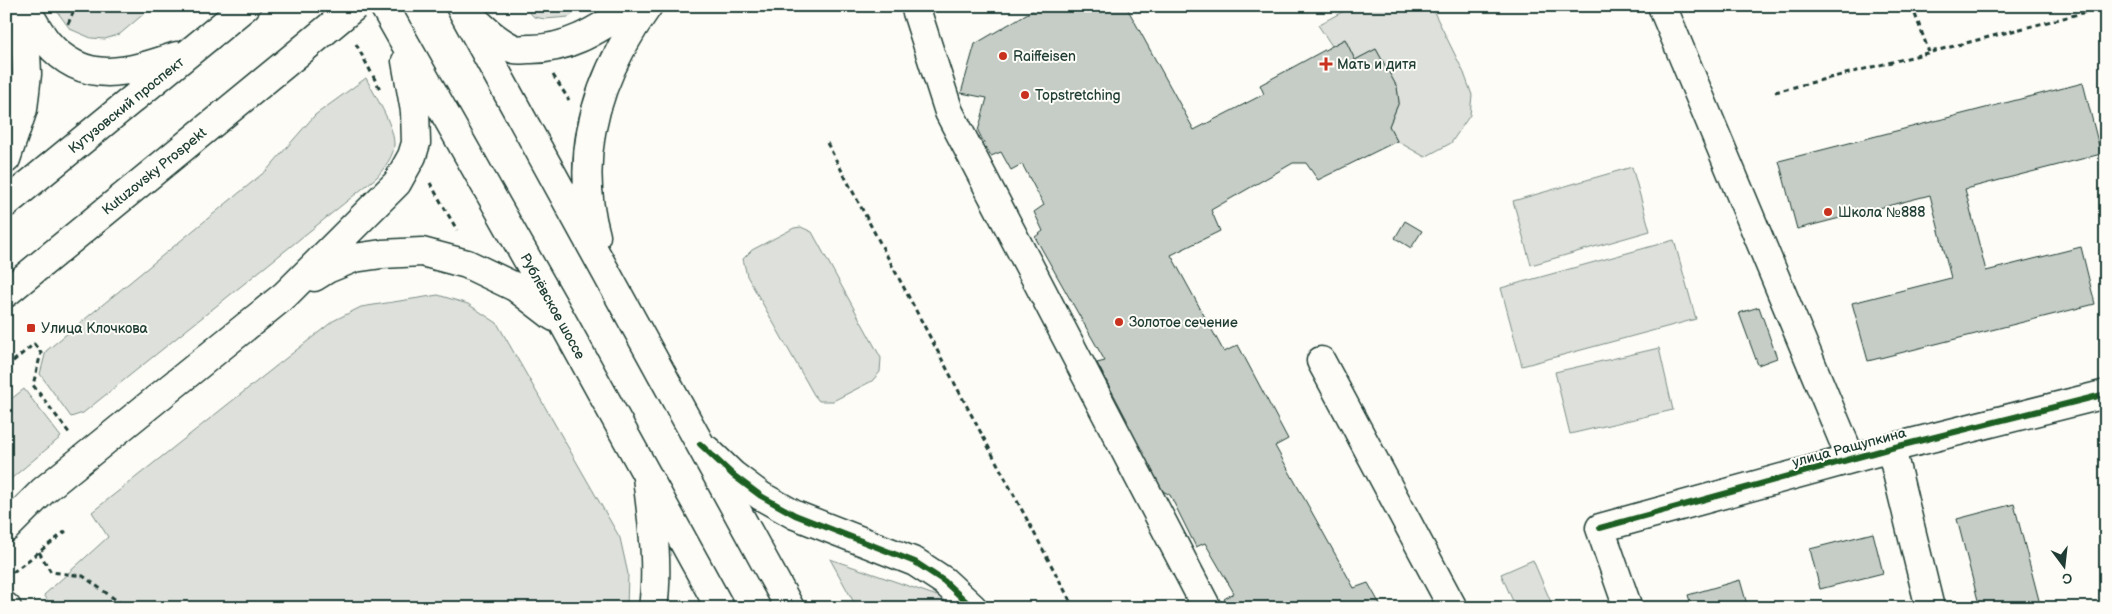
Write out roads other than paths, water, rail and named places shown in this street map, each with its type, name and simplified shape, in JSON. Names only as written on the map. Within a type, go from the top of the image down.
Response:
[{"type":"main road","points":[[24,6],[47,41],[64,58],[86,69],[109,73],[134,69],[193,50]]},
{"type":"main road","points":[[6,159],[23,109],[27,74],[24,6]]},
{"type":"main road","name":"Кутузовский проспект","points":[[6,203],[246,6]]},
{"type":"main road","name":"Kutuzovsky Prospekt","points":[[6,293],[355,6]]},
{"type":"main road","name":"Рублёвское шоссе","points":[[384,6],[565,326],[720,608]]},
{"type":"main road","points":[[461,6],[493,36],[516,49],[544,50],[571,43],[598,29],[634,6]]},
{"type":"main road","points":[[461,6],[605,266],[790,608]]},
{"type":"main road","points":[[605,266],[591,217],[587,177],[590,134],[598,100],[609,68],[628,34],[648,6]]},
{"type":"main road","points":[[915,6],[949,112],[1207,608]]},
{"type":"main road","points":[[1662,6],[1851,459]]},
{"type":"main road","points":[[6,528],[43,491],[285,295],[397,183],[412,156],[416,143],[415,111],[402,40]]},
{"type":"main road","points":[[285,295],[327,269],[354,258],[382,254],[422,252],[467,264],[515,287],[565,326]]},
{"type":"main road","points":[[1322,361],[1453,608]]},
{"type":"main road","name":"улица Ращупкина","points":[[1628,608],[1600,528],[1891,448],[2106,394]]},
{"type":"main road","points":[[700,444],[732,476],[761,496],[795,515],[915,562],[944,581],[973,608]]},
{"type":"main road","points":[[1891,448],[1930,608]]},
{"type":"main road","points":[[647,477],[656,547],[656,591],[653,608]]},
{"type":"main road","points":[[6,510],[43,491]]},
{"type":"place","name":"Raiffeisen","points":[[1003,56]]},
{"type":"place","name":"Мать и дитя","points":[[1326,64]]},
{"type":"place","name":"Topstretching","points":[[1025,95]]},
{"type":"place","name":"Школа №888","points":[[1828,212]]},
{"type":"place","name":"Золотое сечение","points":[[1119,322]]},
{"type":"place","name":"Улица Клочкова","points":[[31,328]]}]
